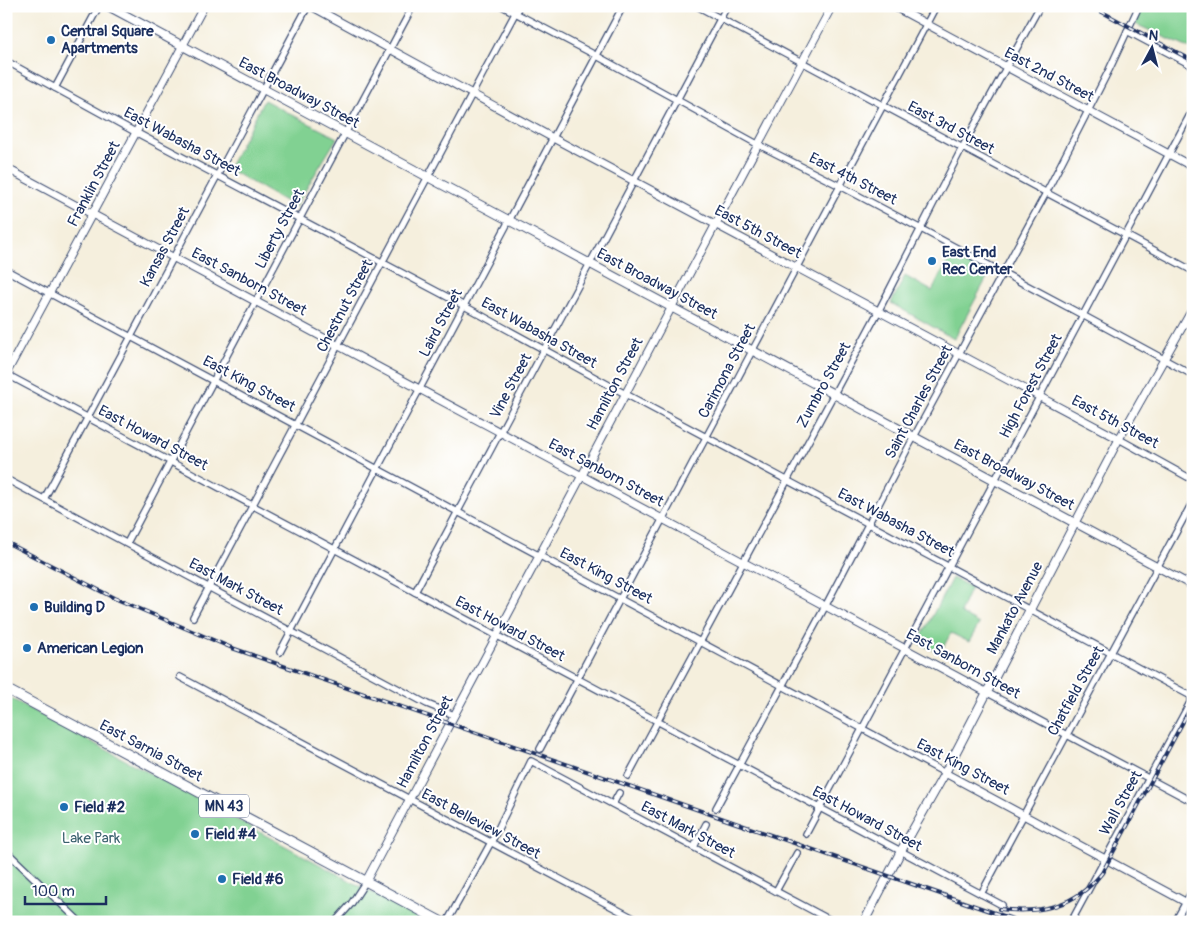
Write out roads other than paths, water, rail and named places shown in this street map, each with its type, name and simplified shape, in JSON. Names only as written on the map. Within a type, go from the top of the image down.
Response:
[{"type":"main road","name":"East Broadway Street","points":[[108,6],[1075,523]]},
{"type":"main road","name":"Mankato Avenue","points":[[864,922],[945,773],[1075,523]]},
{"type":"main road","name":"East Sarnia Street","points":[[6,689],[442,922]]},
{"type":"street","points":[[55,88],[99,6]]},
{"type":"street","name":"Franklin Street","points":[[6,374],[204,6]]},
{"type":"street","name":"East 5th Street","points":[[309,6],[1193,480]]},
{"type":"street","name":"Kansas Street","points":[[44,499],[309,6]]},
{"type":"street","name":"Liberty Street","points":[[127,543],[413,6]]},
{"type":"street","name":"East 4th Street","points":[[502,6],[759,145],[840,186],[1193,375]]},
{"type":"street","name":"Chestnut Street","points":[[193,618],[519,6]]},
{"type":"street","name":"Laird Street","points":[[280,652],[623,6]]},
{"type":"street","name":"East 3rd Street","points":[[698,6],[1193,272]]},
{"type":"street","name":"Vine Street","points":[[415,592],[727,6]]},
{"type":"street","name":"Hamilton Street","points":[[366,881],[832,6]]},
{"type":"street","name":"East 2nd Street","points":[[893,6],[1193,167]]},
{"type":"street","name":"Carimona Street","points":[[540,749],[936,6]]},
{"type":"street","name":"Zumbro Street","points":[[628,776],[878,312],[962,148],[1040,6]]},
{"type":"street","name":"Saint Charles Street","points":[[716,808],[1046,193],[1088,112],[1139,6]]},
{"type":"street","points":[[1128,31],[1193,66]]},
{"type":"street","name":"East Wabasha Street","points":[[6,61],[137,133],[1112,652],[1193,697]]},
{"type":"street","name":"High Forest Street","points":[[806,834],[1193,109]]},
{"type":"street","name":"East Sanborn Street","points":[[6,168],[1193,802]]},
{"type":"street","name":"East King Street","points":[[6,270],[1190,904]]},
{"type":"street","name":"Mankato Avenue","points":[[1075,523],[1119,439],[1193,308]]},
{"type":"street","name":"East Howard Street","points":[[6,374],[1002,905]]},
{"type":"street","name":"East Mark Street","points":[[6,478],[427,704],[454,715]]},
{"type":"street","name":"Chatfield Street","points":[[981,894],[1193,501]]},
{"type":"street","name":"East Broadway Street","points":[[1075,523],[1193,586]]},
{"type":"street","name":"East Belleview Street","points":[[180,677],[638,921]]},
{"type":"street","name":"Wall Street","points":[[1071,922],[1193,697]]},
{"type":"street","name":"East Mark Street","points":[[490,843],[531,761],[834,922]]},
{"type":"street","points":[[613,804],[619,793]]},
{"type":"street","points":[[694,847],[706,824]]},
{"type":"street","points":[[447,922],[490,843]]},
{"type":"street","points":[[6,851],[80,922]]},
{"type":"street","points":[[776,891],[797,853]]},
{"type":"street","points":[[335,922],[351,904],[366,881]]},
{"type":"street","points":[[1175,922],[1190,904],[1193,889]]},
{"type":"railway","points":[[1091,6],[1193,61]]},
{"type":"railway","points":[[6,542],[114,598],[232,648],[1021,922]]},
{"type":"railway","points":[[999,909],[1029,910],[1056,906],[1068,901],[1092,885],[1102,873],[1193,703]]},
{"type":"place","name":"Central Square Apartments","points":[[51,40]]},
{"type":"place","name":"East End Rec Center","points":[[932,261]]},
{"type":"place","name":"Building D","points":[[34,607]]},
{"type":"place","name":"American Legion","points":[[27,648]]},
{"type":"place","name":"Field #2","points":[[64,807]]},
{"type":"place","name":"Field #4","points":[[195,834]]},
{"type":"place","name":"Field #6","points":[[222,879]]},
{"type":"park label","name":"Lake Park","points":[[91,838]]}]
